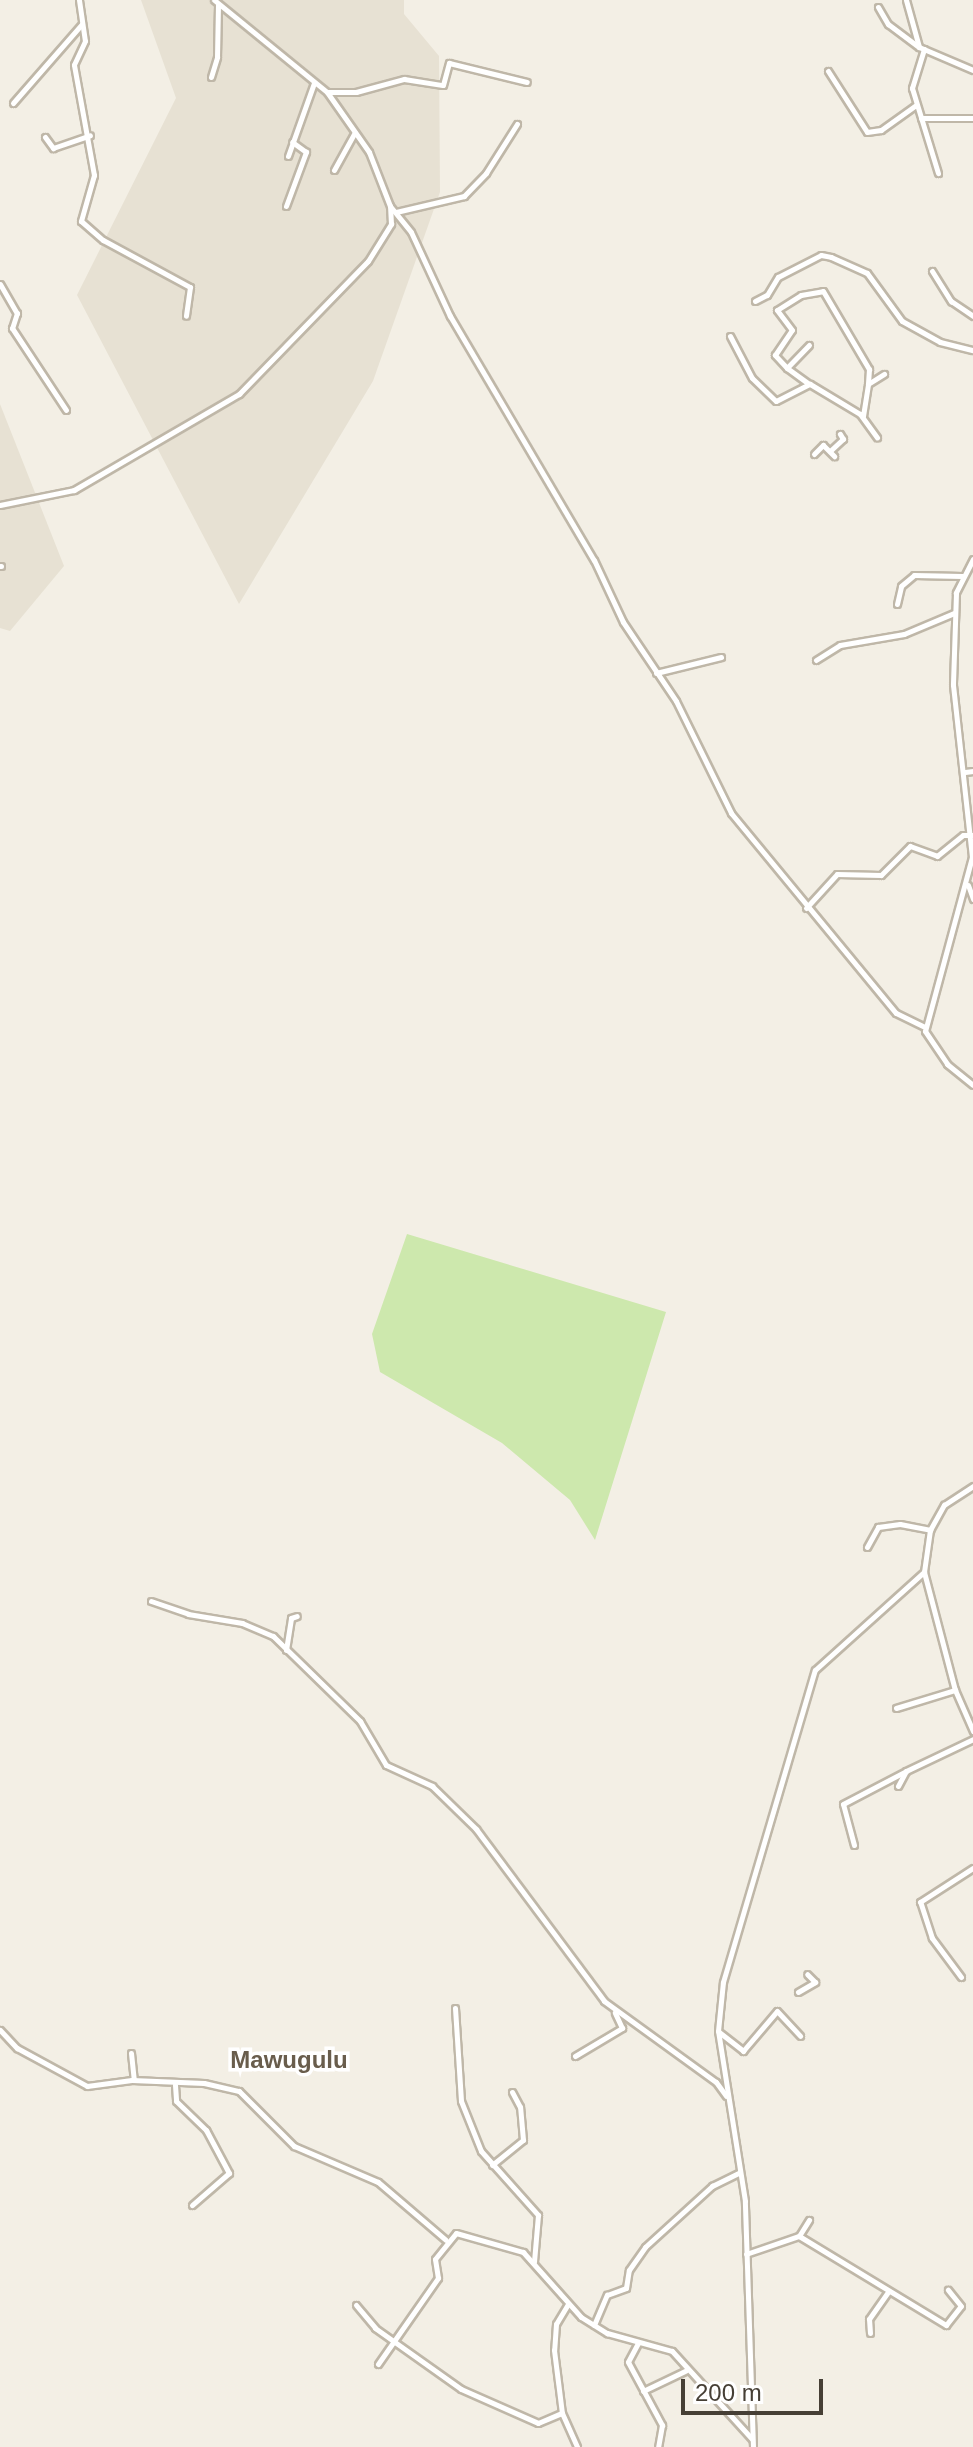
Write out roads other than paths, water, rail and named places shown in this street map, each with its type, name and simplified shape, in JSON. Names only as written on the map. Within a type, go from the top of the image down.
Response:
[{"type":"street","points":[[79,0],[85,41],[74,65],[90,135],[94,190],[81,221],[103,240],[192,289],[186,316]]},
{"type":"street","points":[[906,0],[922,48],[912,82],[916,105],[938,173]]},
{"type":"street","points":[[211,77],[217,57],[216,2]]},
{"type":"street","points":[[216,2],[327,92],[356,131],[390,206],[411,232],[450,316],[656,673],[676,701],[731,813],[806,908],[896,1013],[925,1027],[936,1052],[973,1085]]},
{"type":"street","points":[[878,7],[888,24],[922,48],[973,70]]},
{"type":"street","points":[[13,103],[82,24]]},
{"type":"street","points":[[327,92],[341,95],[404,79],[443,85],[449,63],[527,82]]},
{"type":"street","points":[[828,71],[867,132],[881,130],[916,105]]},
{"type":"street","points":[[288,156],[314,83]]},
{"type":"street","points":[[921,118],[973,118]]},
{"type":"street","points":[[395,212],[464,196],[486,173],[517,124]]},
{"type":"street","points":[[334,170],[356,131]]},
{"type":"street","points":[[45,137],[53,148],[90,135]]},
{"type":"street","points":[[286,206],[306,152],[292,142]]},
{"type":"street","points":[[0,505],[74,490],[239,394],[368,261],[391,224],[390,206]]},
{"type":"street","points":[[755,301],[767,295],[778,277],[821,255],[831,257],[867,273],[902,321],[940,342],[973,350]]},
{"type":"street","points":[[932,271],[951,301],[973,316]]},
{"type":"street","points":[[0,284],[17,313],[12,328],[66,410]]},
{"type":"street","points":[[863,417],[869,369],[823,291],[801,295],[777,310],[792,330],[775,355],[787,368],[863,417],[877,437]]},
{"type":"street","points":[[730,336],[752,378],[776,401],[810,384]]},
{"type":"street","points":[[787,368],[809,345]]},
{"type":"street","points":[[868,384],[884,374]]},
{"type":"street","points":[[814,454],[820,446],[832,454],[843,439],[840,434]]},
{"type":"street","points":[[925,1027],[968,884],[973,835],[954,710],[954,613],[962,576],[973,559]]},
{"type":"street","points":[[897,604],[901,586],[914,575],[962,576]]},
{"type":"street","points":[[816,660],[840,645],[904,634],[954,613]]},
{"type":"street","points":[[656,673],[721,657]]},
{"type":"street","points":[[965,772],[973,771]]},
{"type":"street","points":[[806,908],[837,874],[881,875],[910,846],[937,856],[963,835],[973,835]]},
{"type":"street","points":[[968,884],[973,899]]},
{"type":"street","points":[[973,1486],[944,1505],[930,1530],[924,1572],[955,1690],[973,1731]]},
{"type":"street","points":[[867,1547],[878,1527],[900,1524],[930,1530]]},
{"type":"street","points":[[753,2443],[746,2254],[739,2173],[718,2031],[723,1982],[815,1670],[924,1572]]},
{"type":"street","points":[[151,1601],[188,1614],[242,1623],[273,1636],[360,1721],[386,1765],[432,1786],[476,1829],[622,2028],[575,2056]]},
{"type":"street","points":[[286,1650],[291,1618],[297,1616]]},
{"type":"street","points":[[896,1708],[955,1690]]},
{"type":"street","points":[[854,1845],[843,1804],[973,1739]]},
{"type":"street","points":[[898,1786],[906,1771]]},
{"type":"street","points":[[961,1977],[932,1938],[920,1902],[973,1868]]},
{"type":"street","points":[[798,1992],[815,1982],[807,1974]]},
{"type":"street","points":[[604,2001],[716,2082],[728,2098]]},
{"type":"street","points":[[455,2008],[461,2101],[491,2165],[511,2179],[538,2215],[534,2262]]},
{"type":"street","points":[[718,2031],[743,2051],[777,2011],[800,2036]]},
{"type":"street","points":[[0,2030],[17,2048],[87,2086],[134,2080],[224,2086],[248,2096],[294,2146],[378,2182],[446,2240]]},
{"type":"street","points":[[131,2053],[134,2080]]},
{"type":"street","points":[[175,2085],[176,2101],[206,2130],[229,2173],[192,2205]]},
{"type":"street","points":[[491,2165],[523,2140],[520,2107],[512,2092]]},
{"type":"street","points":[[594,2325],[607,2295],[626,2288],[629,2270],[645,2247],[712,2186],[739,2173]]},
{"type":"street","points":[[746,2254],[799,2236],[809,2220]]},
{"type":"street","points":[[378,2364],[390,2341],[438,2278],[435,2259],[446,2240],[456,2233],[503,2243],[534,2262],[568,2304],[594,2325],[638,2343],[672,2351],[685,2371],[753,2443]]},
{"type":"street","points":[[799,2236],[946,2325],[961,2306],[948,2290]]},
{"type":"street","points":[[870,2333],[869,2319],[888,2292]]},
{"type":"street","points":[[568,2304],[553,2340],[562,2413],[577,2447]]},
{"type":"street","points":[[356,2305],[390,2341],[445,2380],[530,2421],[543,2422],[562,2413]]},
{"type":"street","points":[[638,2343],[628,2362],[662,2425],[658,2447]]},
{"type":"street","points":[[643,2391],[685,2371]]},
{"type":"district","name":"Mawugulu","points":[[289,2060]]}]
